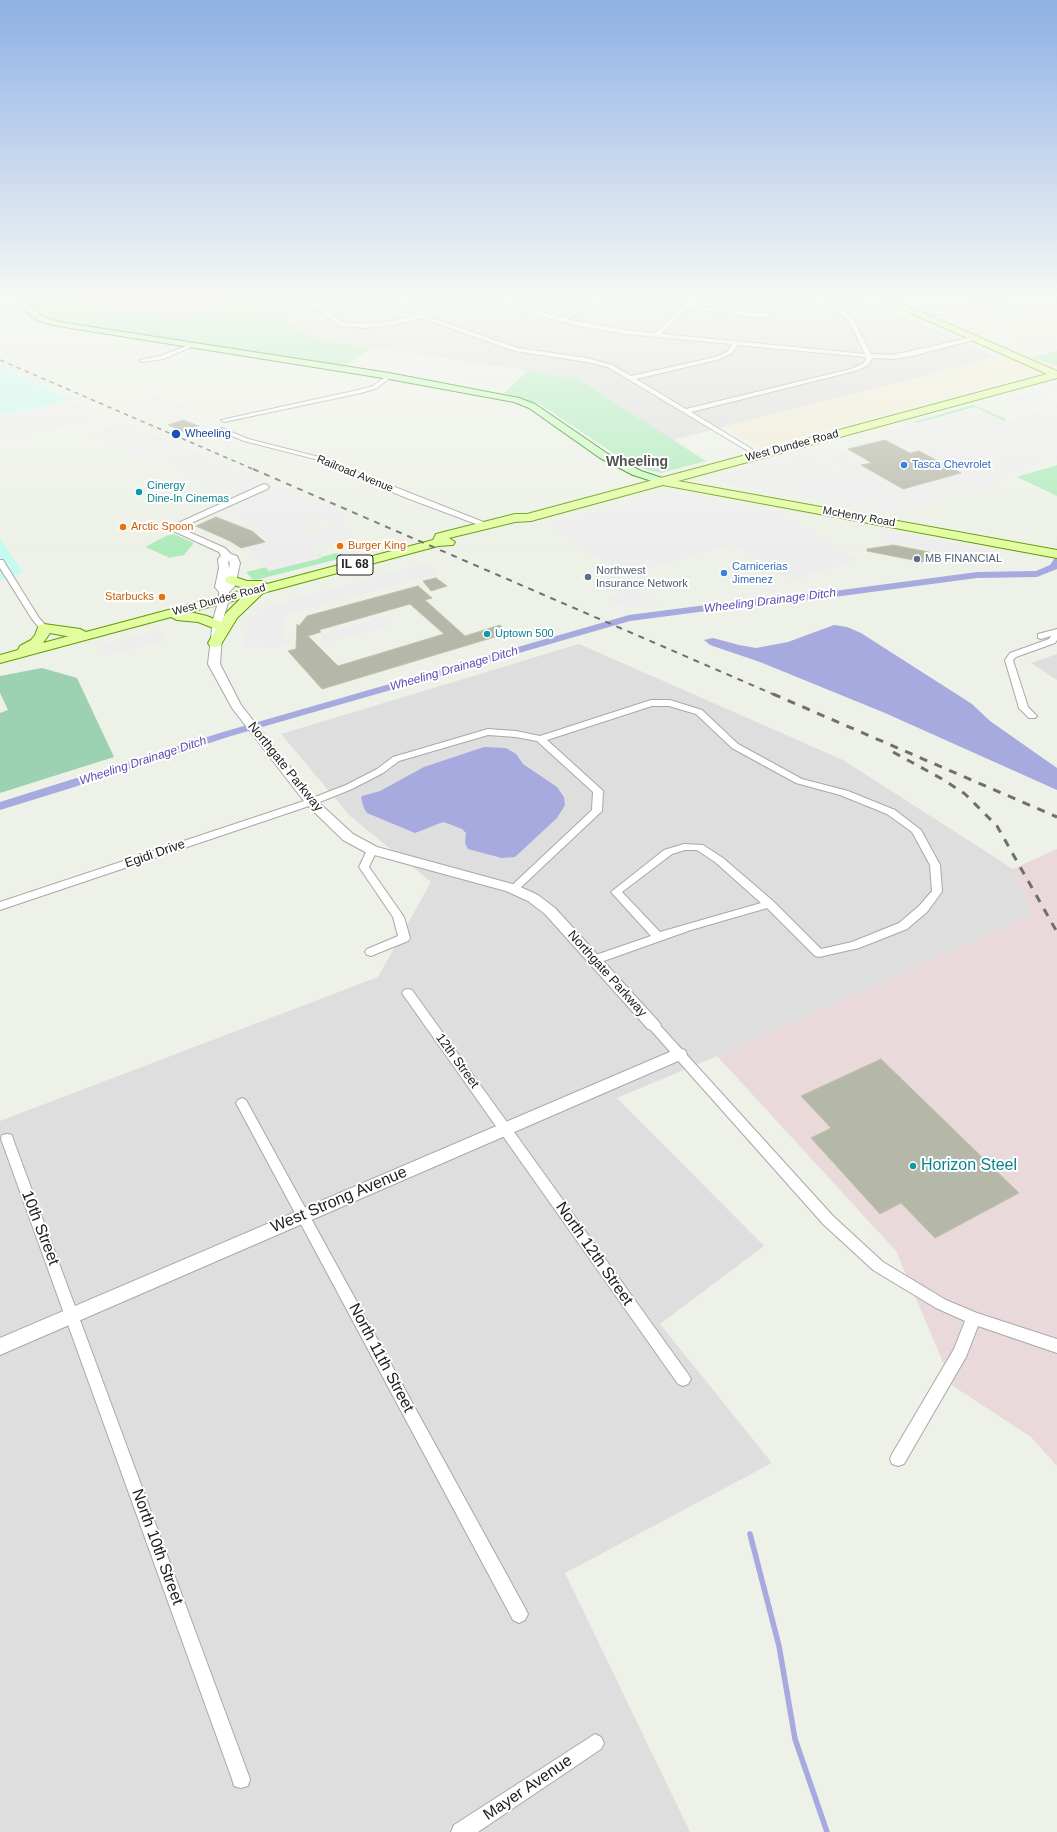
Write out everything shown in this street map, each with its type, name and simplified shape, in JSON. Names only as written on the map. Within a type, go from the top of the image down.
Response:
[{"type":"main road","points":[[415,380],[498,395],[532,406],[604,456],[637,473],[660,481]]},
{"type":"main road","name":"West Dundee Road","points":[[438,542],[440,537],[515,518],[527,518],[1036,380]]},
{"type":"main road","points":[[706,469],[707,476],[711,482],[723,492]]},
{"type":"main road","name":"McHenry Road","points":[[660,481],[1056,554]]},
{"type":"main road","name":"West Dundee Road","points":[[0,659],[160,616],[227,590],[260,589],[274,586],[438,542],[447,542],[521,523],[527,518]]},
{"type":"main road","points":[[227,590],[246,585],[274,586]]},
{"type":"main road","points":[[215,643],[231,616],[241,605],[260,589]]},
{"type":"main road","points":[[160,616],[187,616],[202,619],[217,625]]},
{"type":"main road","points":[[15,655],[36,643],[42,636],[44,628],[82,633],[112,628]]},
{"type":"street","points":[[224,420],[359,392],[375,387],[383,380]]},
{"type":"street","points":[[636,380],[758,455]]},
{"type":"street","points":[[687,411],[811,380]]},
{"type":"street","name":"Railroad Avenue","points":[[222,430],[246,440],[317,458],[406,495],[486,525]]},
{"type":"street","name":"Northgate Parkway","points":[[264,487],[172,528],[222,550],[227,556],[223,559],[224,568],[220,587],[227,590],[217,625],[214,664],[236,706],[311,802],[348,837],[372,850],[513,889],[533,898],[550,911],[828,1220],[878,1266],[941,1304],[973,1318],[1057,1346]]},
{"type":"street","points":[[0,562],[36,619],[44,628]]},
{"type":"street","points":[[1041,636],[1057,633]]},
{"type":"street","points":[[1032,716],[1024,708],[1008,660],[1012,655],[1052,641],[1057,633]]},
{"type":"street","points":[[540,739],[651,703],[670,703],[699,712],[735,746],[799,781],[844,793],[891,812],[916,830],[935,865],[937,891],[923,909],[903,926],[855,945],[819,953],[769,904],[719,860],[699,847],[684,847],[668,852],[616,892],[658,937]]},
{"type":"street","name":"Egidi Drive","points":[[0,906],[311,802],[349,787],[380,771],[396,759],[432,747],[488,732],[516,734],[540,739]]},
{"type":"street","points":[[513,889],[597,811],[598,791],[540,739]]},
{"type":"street","points":[[371,952],[404,938],[398,917],[364,867],[372,850]]},
{"type":"street","points":[[594,960],[687,927],[769,904]]},
{"type":"street","name":"12th Street","points":[[408,993],[506,1129]]},
{"type":"street","name":"West Strong Avenue","points":[[0,1347],[678,1054]]},
{"type":"street","name":"North 11th Street","points":[[242,1103],[519,1614]]},
{"type":"street","name":"North 12th Street","points":[[506,1129],[683,1379]]},
{"type":"street","name":"10th Street","points":[[7,1139],[73,1316]]},
{"type":"street","name":"North 10th Street","points":[[73,1316],[241,1779]]},
{"type":"street","points":[[898,1459],[961,1352],[973,1318]]},
{"type":"street","name":"Mayer Avenue","points":[[461,1832],[595,1743]]},
{"type":"shaded area","points":[[0,380],[29,380],[74,400],[0,415]]},
{"type":"shaded area","points":[[450,380],[513,380],[506,387],[500,386],[498,388]]},
{"type":"shaded area","points":[[581,380],[905,380],[673,440]]},
{"type":"shaded area","points":[[906,380],[1010,380],[761,447],[725,426]]},
{"type":"shaded area","points":[[1050,388],[1057,388],[1057,393],[1014,403],[1006,399]]},
{"type":"shaded area","points":[[156,396],[190,408],[177,417],[165,419],[133,406],[137,401]]},
{"type":"shaded area","points":[[71,403],[73,406],[80,405],[92,419],[78,425],[0,440],[0,417]]},
{"type":"shaded area","points":[[1057,406],[1057,459],[1001,477],[1007,481],[892,513],[721,482],[713,476],[809,452],[841,470],[845,469],[814,451],[832,446],[865,464],[862,466],[903,489],[961,473],[919,451],[915,452],[880,433],[976,409],[1004,422]]},
{"type":"shaded area","points":[[123,423],[235,467],[355,519],[337,525],[340,525],[354,538],[312,548],[322,558],[269,571],[247,548],[336,526],[321,521],[292,535],[269,541],[256,531],[261,529],[211,507],[235,495],[230,492],[226,494],[169,470],[173,467],[159,461],[155,462],[87,433]]},
{"type":"shaded area","points":[[665,492],[781,513],[857,560],[791,580],[735,544],[634,572],[603,562],[550,524]]},
{"type":"shaded area","points":[[885,530],[990,551],[985,560],[880,539]]},
{"type":"shaded area","points":[[0,538],[23,573],[0,580]]},
{"type":"shaded area","points":[[426,563],[439,573],[284,616],[283,637],[289,644],[273,648],[257,646],[246,648],[243,645],[249,617],[258,616],[265,611],[263,608]]},
{"type":"shaded area","points":[[632,586],[660,606],[626,607],[608,600]]},
{"type":"shaded area","points":[[383,617],[391,625],[327,643],[319,635]]},
{"type":"shaded area","points":[[834,625],[847,627],[861,633],[972,704],[990,721],[1057,768],[1057,790],[885,713],[760,662],[710,645],[704,640],[713,638],[756,648],[788,642]]},
{"type":"shaded area","points":[[159,631],[165,640],[108,655],[101,646]]},
{"type":"shaded area","points":[[579,644],[843,760],[1013,869],[1034,914],[717,1056],[617,1098],[764,1246],[660,1324],[772,1463],[565,1573],[690,1832],[0,1832],[0,1121],[378,977],[431,882],[350,816],[281,734]]},
{"type":"shaded area","points":[[1057,654],[1057,680],[1031,663]]},
{"type":"shaded area","points":[[484,747],[506,748],[516,754],[523,764],[557,787],[564,797],[565,805],[557,818],[515,857],[502,858],[468,849],[465,843],[466,833],[462,829],[443,822],[415,833],[367,813],[364,808],[361,798],[362,796],[380,791],[424,767]]},
{"type":"shaded area","points":[[1057,849],[1057,1466],[1031,1437],[953,1386],[896,1251],[717,1056],[1034,914],[1013,869]]},
{"type":"green space","points":[[518,380],[581,380],[706,461],[661,473],[647,470],[628,463],[540,404],[504,393]]},
{"type":"green space","points":[[973,405],[1006,419],[1004,421],[975,407],[917,423],[913,422]]},
{"type":"green space","points":[[1057,465],[1057,496],[1017,477]]},
{"type":"green space","points":[[174,534],[194,543],[184,555],[168,558],[145,547],[166,536]]},
{"type":"green space","points":[[337,553],[342,558],[256,580],[252,579],[246,572],[319,554],[321,557]]},
{"type":"green space","points":[[42,668],[77,678],[114,757],[0,793],[0,713],[8,710],[0,693],[0,676]]},
{"type":"building","points":[[183,420],[199,426],[184,432],[168,425]]},
{"type":"building","name":"Tasca Chevrolet","points":[[885,440],[910,453],[919,451],[961,473],[903,489],[861,465],[872,463],[848,449]]},
{"type":"building","points":[[216,517],[252,531],[265,542],[241,548],[230,541],[196,526]]},
{"type":"building","name":"MB FINANCIAL","points":[[893,545],[929,552],[923,562],[867,551],[867,549]]},
{"type":"building","points":[[436,578],[447,586],[431,591],[423,581]]},
{"type":"building","name":"Uptown 500","points":[[418,586],[432,598],[425,600],[465,636],[500,625],[508,633],[322,689],[288,651],[296,649],[297,624],[299,626],[307,616]],"holes":[[[410,604],[444,634],[338,666],[308,636],[321,632],[319,630]]]},
{"type":"building","name":"Horizon Steel","points":[[881,1059],[1019,1193],[935,1238],[901,1203],[880,1214],[811,1138],[831,1128],[801,1096]]},
{"type":"waterway","name":"Wheeling Drainage Ditch","points":[[0,806],[64,787],[227,734],[629,618],[745,603],[819,596],[977,575],[1037,574],[1054,567],[1057,561]]},
{"type":"waterway","points":[[750,1534],[779,1646],[795,1739],[827,1832]]},
{"type":"railway","points":[[48,380],[255,470]]},
{"type":"railway","points":[[253,469],[775,695]]},
{"type":"railway","points":[[773,694],[1057,817]]},
{"type":"railway","points":[[893,752],[944,780],[965,794],[997,826],[1057,932]]},
{"type":"place","name":"Wheeling","points":[[176,434]]},
{"type":"place","name":"Tasca Chevrolet","points":[[904,465]]},
{"type":"place","name":"Cinergy Dine-In Cinemas","points":[[139,492]]},
{"type":"place","name":"Arctic Spoon","points":[[123,527]]},
{"type":"place","name":"Burger King","points":[[340,546]]},
{"type":"place","name":"MB FINANCIAL","points":[[917,559]]},
{"type":"place","name":"Carnicerias Jimenez","points":[[724,573]]},
{"type":"place","name":"Northwest Insurance Network","points":[[588,577]]},
{"type":"place","name":"Starbucks","points":[[162,597]]},
{"type":"place","name":"Uptown 500","points":[[487,634]]},
{"type":"place","name":"Horizon Steel","points":[[913,1166]]},
{"type":"district","name":"Wheeling","points":[[637,462]]}]
